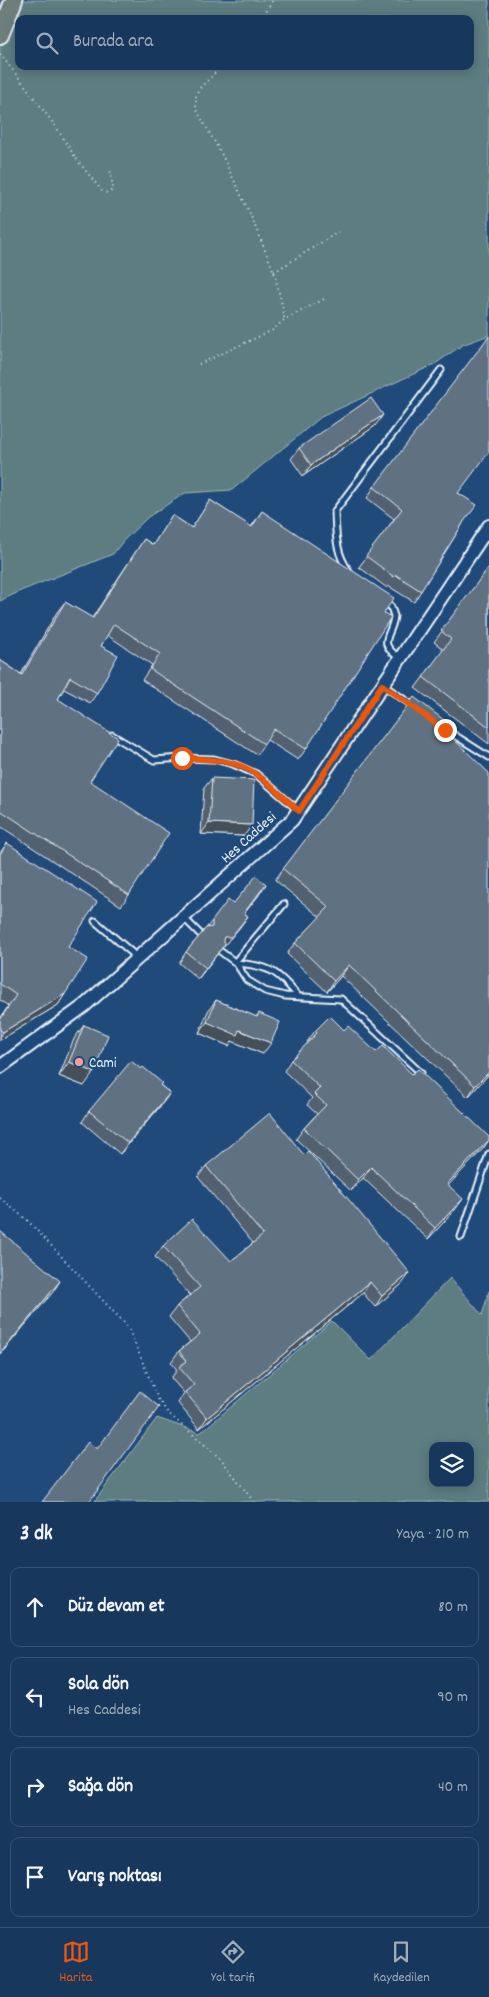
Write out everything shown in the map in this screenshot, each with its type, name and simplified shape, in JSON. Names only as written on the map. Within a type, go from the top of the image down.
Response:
[{"type":"main road","points":[[0,35],[14,0]]},
{"type":"street","name":"Hes Caddesi","points":[[0,1067],[84,1006],[292,820],[489,526]]},
{"type":"lane","points":[[354,577],[344,564],[338,548],[335,510],[441,370]]},
{"type":"lane","points":[[381,598],[391,607],[394,616],[386,637],[386,645],[390,652],[400,658]]},
{"type":"lane","points":[[382,685],[422,712]]},
{"type":"lane","points":[[438,724],[489,757]]},
{"type":"lane","points":[[103,730],[154,760],[214,759],[233,764],[256,774],[299,811]]},
{"type":"lane","points":[[236,962],[284,904]]},
{"type":"lane","points":[[183,917],[201,935]]},
{"type":"lane","points":[[94,921],[138,958]]},
{"type":"lane","points":[[220,951],[236,962],[267,968],[279,975],[298,996]]},
{"type":"lane","points":[[236,962],[247,980],[255,986],[285,996],[341,999],[426,1078]]},
{"type":"lane","points":[[461,1237],[489,1154]]},
{"type":"path","points":[[264,15],[273,0]]},
{"type":"path","points":[[0,54],[56,127],[77,160],[102,191],[106,193],[113,188],[110,169]]},
{"type":"path","points":[[218,70],[199,89],[196,95],[196,109],[222,155],[274,272],[284,320]]},
{"type":"path","points":[[274,272],[338,232]]},
{"type":"path","points":[[199,364],[273,330],[284,320],[324,299]]},
{"type":"path","points":[[0,1198],[28,1221],[128,1327],[158,1399],[168,1413],[221,1460],[254,1502]]},
{"type":"green space","points":[[2,0],[489,0],[489,335],[462,345],[435,364],[321,417],[232,490],[185,493],[148,517],[124,540],[113,554],[0,601],[0,5]]},
{"type":"green space","points":[[450,1278],[482,1315],[489,1291],[489,1502],[94,1502],[157,1418],[200,1433],[332,1321],[371,1360]]},
{"type":"building","points":[[489,336],[489,452],[458,493],[477,505],[465,520],[421,591],[396,575],[394,577],[366,556],[402,509],[374,487]]},
{"type":"building","points":[[371,398],[383,415],[311,465],[299,448]]},
{"type":"building","points":[[210,500],[252,527],[262,511],[394,598],[384,613],[391,617],[306,749],[274,729],[264,744],[150,669],[160,654],[114,624],[101,646],[118,655],[97,693],[70,677],[58,699],[118,738],[90,781],[169,833],[129,895],[0,810],[0,660],[22,675],[65,602],[93,618],[144,539],[153,545],[172,515],[192,528]]},
{"type":"building","points":[[489,567],[489,727],[423,677],[451,639],[441,631]]},
{"type":"building","points":[[414,697],[449,724],[444,730],[489,773],[489,1072],[475,1086],[349,965],[334,981],[295,943],[329,907],[283,869]]},
{"type":"building","points":[[212,778],[254,780],[252,825],[209,823]]},
{"type":"building","points":[[7,843],[97,902],[68,947],[88,959],[65,994],[3,1032],[0,1030],[0,1020],[16,995],[0,984],[0,854]]},
{"type":"building","points":[[256,876],[266,884],[244,913],[248,916],[231,937],[224,937],[225,944],[206,968],[186,952],[206,928],[212,927],[212,921],[228,900],[233,904]]},
{"type":"building","points":[[216,1000],[257,1017],[259,1013],[280,1022],[271,1043],[239,1030],[237,1035],[207,1022]]},
{"type":"building","points":[[330,1016],[344,1030],[348,1026],[376,1052],[383,1046],[412,1074],[418,1069],[489,1137],[489,1140],[447,1184],[463,1199],[435,1228],[371,1167],[358,1180],[304,1128],[326,1105],[314,1094],[320,1088],[291,1060],[317,1033],[315,1031]]},
{"type":"building","points":[[84,1025],[108,1035],[94,1072],[69,1062]]},
{"type":"building","points":[[131,1061],[141,1069],[143,1067],[162,1083],[160,1085],[170,1093],[128,1143],[89,1111]]},
{"type":"building","points":[[270,1113],[304,1155],[308,1151],[410,1273],[382,1296],[370,1282],[207,1418],[185,1392],[194,1385],[179,1367],[186,1361],[179,1351],[200,1334],[177,1306],[200,1287],[163,1246],[192,1219],[231,1261],[263,1235],[206,1166]]},
{"type":"building","points":[[0,1231],[60,1281],[0,1354]]},
{"type":"building","points":[[140,1391],[159,1407],[89,1502],[42,1502],[88,1442],[97,1449]]},
{"type":"place","name":"Cami","points":[[79,1062]]},
{"type":"route","points":[[182,758],[214,759],[233,764],[256,774],[299,811],[382,685],[445,730]]}]
